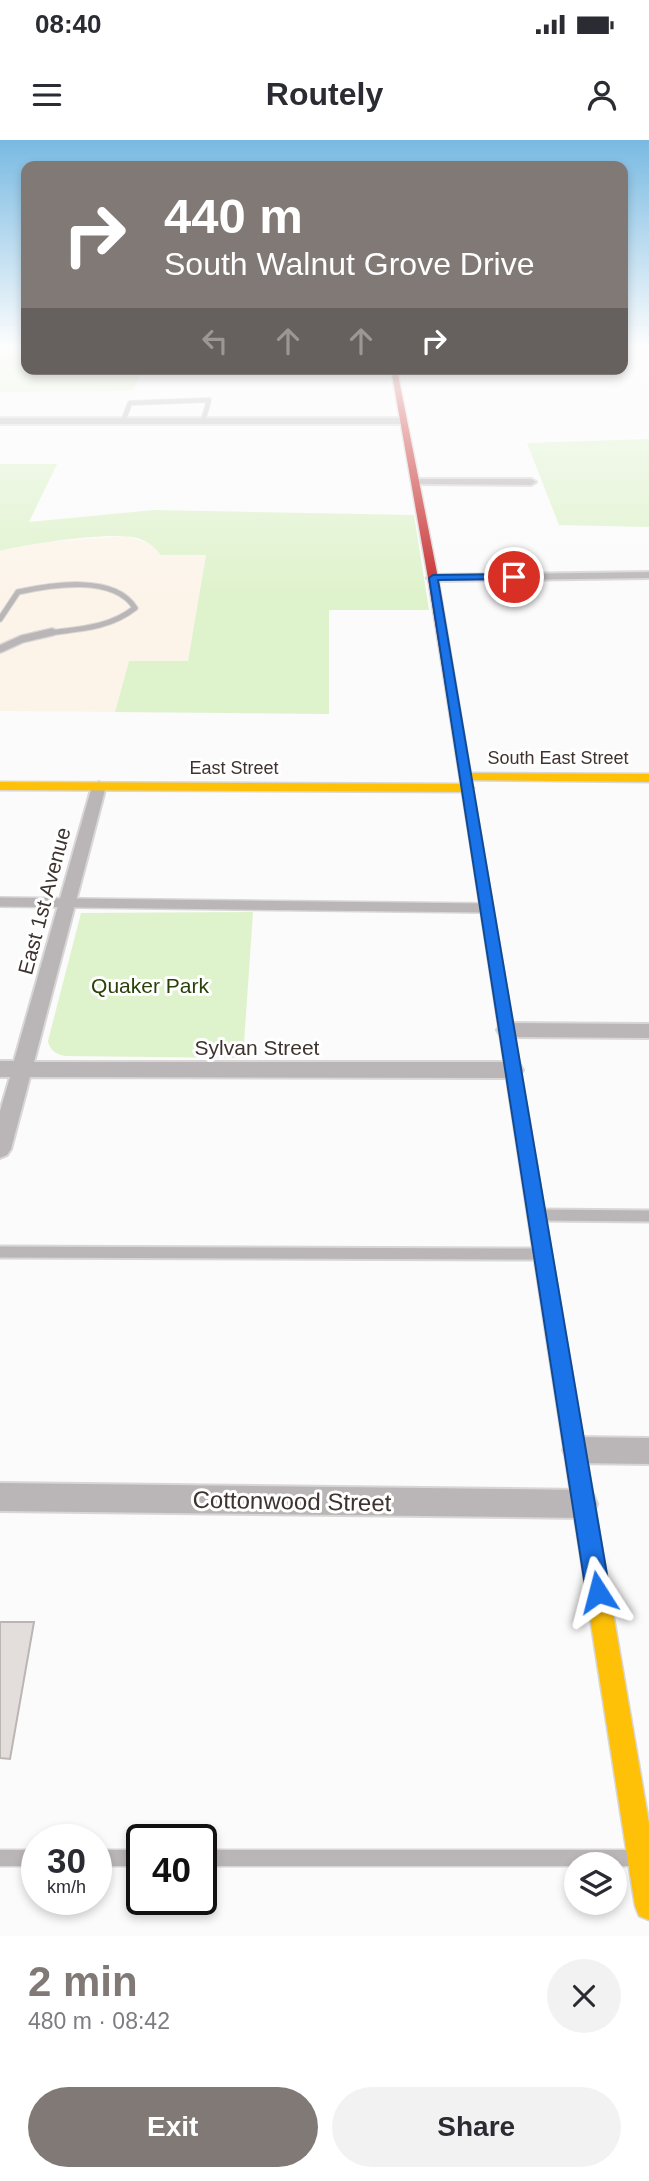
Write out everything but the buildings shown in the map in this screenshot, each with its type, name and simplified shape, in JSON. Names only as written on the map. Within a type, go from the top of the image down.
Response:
[{"type":"street","points":[[405,432],[433,578],[583,1504],[645,1858],[649,1906]]},
{"type":"street","points":[[415,481],[531,482]]},
{"type":"street","points":[[433,578],[649,575]]},
{"type":"street","name":"South East Street","points":[[467,782],[649,778]]},
{"type":"street","name":"East Street","points":[[0,786],[467,782]]},
{"type":"street","name":"East 1st Avenue","points":[[0,1149],[99,786]]},
{"type":"street","points":[[507,1030],[649,1031]]},
{"type":"street","name":"Sylvan Street","points":[[0,1069],[513,1070]]},
{"type":"street","points":[[576,1450],[649,1451]]},
{"type":"street","name":"Cottonwood Street","points":[[0,1497],[583,1504]]},
{"type":"lane","points":[[0,620],[18,592],[34,587],[109,589],[128,596],[135,608],[127,616],[113,623],[25,638],[0,649]]},
{"type":"lane","points":[[0,902],[488,909]]},
{"type":"lane","points":[[537,1215],[649,1216]]},
{"type":"lane","points":[[0,1252],[543,1254]]},
{"type":"lane","points":[[0,1858],[21,1858]]},
{"type":"lane","points":[[217,1858],[645,1858]]},
{"type":"shaded area","points":[[125,536],[149,543],[161,555],[206,555],[188,661],[129,661],[115,712],[0,711],[0,551],[36,543]]},
{"type":"green space","points":[[649,439],[649,527],[559,525],[527,443]]},
{"type":"green space","points":[[0,464],[57,464],[29,522],[154,510],[414,515],[429,610],[329,610],[329,714],[115,712],[129,661],[188,661],[206,555],[161,555],[140,539],[112,536],[50,542],[0,551]]},
{"type":"green space","name":"Quaker Park","points":[[253,912],[243,1058],[65,1056],[52,1050],[48,1041],[81,913]]},
{"type":"traffic: fast","points":[[475,836],[558,1349]]},
{"type":"traffic: slow","points":[[466,777],[649,778]]},
{"type":"traffic: slow","points":[[0,786],[468,788]]},
{"type":"traffic: slow","points":[[558,1349],[649,1906]]},
{"type":"traffic: jam","points":[[406,432],[433,578],[475,836]]},
{"type":"route","points":[[514,577],[433,578],[598,1592]]}]
